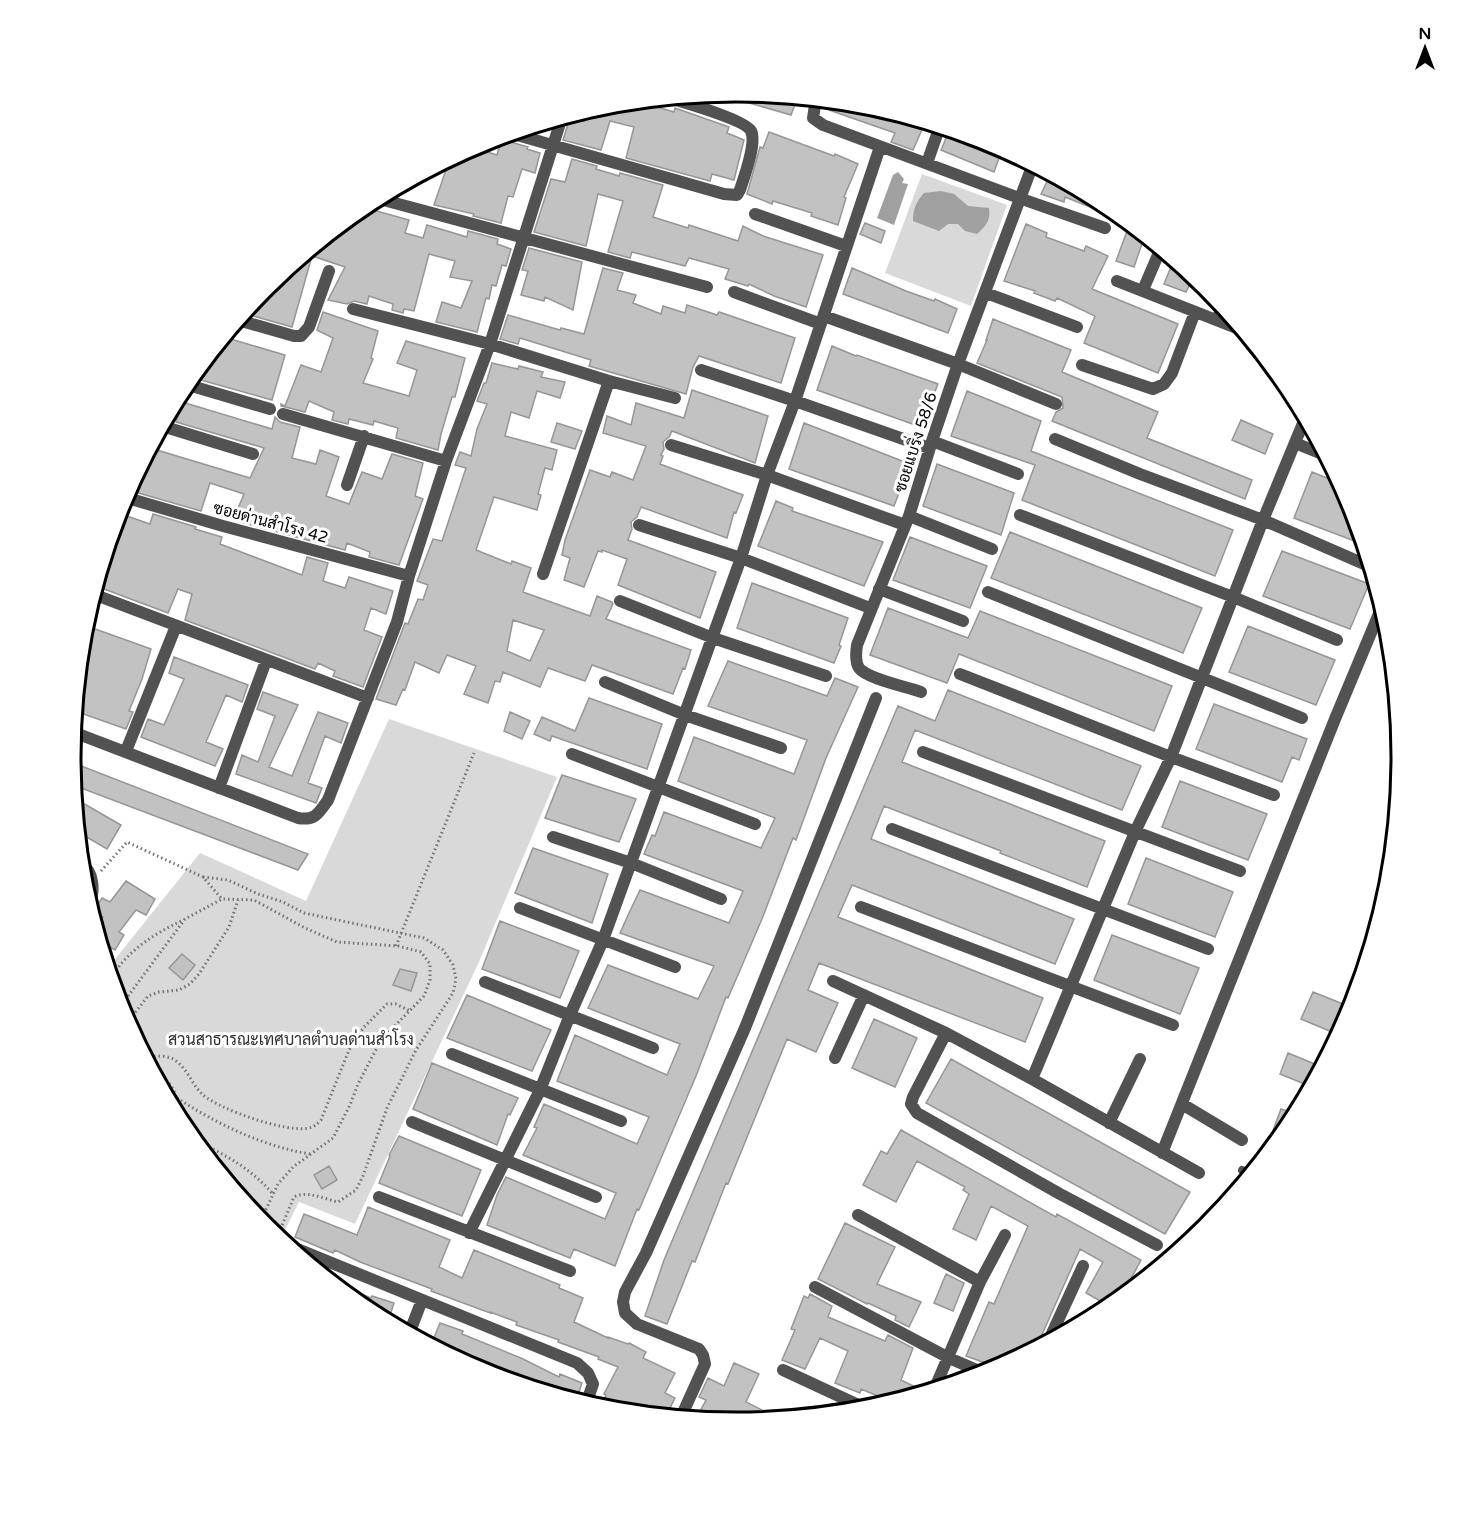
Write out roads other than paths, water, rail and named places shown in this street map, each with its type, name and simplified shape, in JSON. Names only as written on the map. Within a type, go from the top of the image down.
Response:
[{"type":"street","points":[[523,137],[724,194],[737,195],[750,154],[753,138],[751,131],[741,122],[686,104]]},
{"type":"street","points":[[815,106],[813,114],[816,122],[1105,228]]},
{"type":"street","points":[[82,735],[298,818],[308,820],[319,813],[328,800],[397,622],[409,576],[446,461],[490,344],[559,126]]},
{"type":"street","points":[[927,163],[937,133]]},
{"type":"street","points":[[469,1233],[540,1089],[603,940],[741,558],[767,475],[795,401],[880,147]]},
{"type":"street","name":"ซอยแบริ่ง 58/6","points":[[921,692],[869,675],[860,668],[856,658],[856,645],[907,521],[958,364],[1030,171]]},
{"type":"street","points":[[389,202],[707,287]]},
{"type":"street","points":[[755,214],[846,246]]},
{"type":"street","points":[[1143,290],[1158,255]]},
{"type":"street","points":[[246,322],[294,336],[302,336],[309,327],[328,271]]},
{"type":"street","points":[[1117,281],[1229,325]]},
{"type":"street","points":[[734,292],[958,364],[1056,404]]},
{"type":"street","points":[[986,293],[1077,327]]},
{"type":"street","points":[[353,309],[490,344],[609,381],[675,398]]},
{"type":"street","points":[[1082,365],[1153,389],[1164,384],[1172,373],[1195,312]]},
{"type":"street","points":[[1217,320],[1219,314]]},
{"type":"street","points":[[701,370],[1018,474]]},
{"type":"street","points":[[543,574],[609,381]]},
{"type":"street","points":[[195,387],[446,461]]},
{"type":"street","points":[[1032,1079],[1135,832],[1171,757],[1302,426]]},
{"type":"street","points":[[169,428],[253,454]]},
{"type":"street","points":[[346,485],[364,436]]},
{"type":"street","points":[[1055,439],[1263,520],[1362,563]]},
{"type":"street","points":[[1295,443],[1316,451]]},
{"type":"street","points":[[671,445],[992,549]]},
{"type":"street","name":"ซอยด่านสำโรง 42","points":[[134,500],[409,576]]},
{"type":"street","points":[[1020,515],[1233,597],[1336,640]]},
{"type":"street","points":[[639,525],[741,558],[870,608]]},
{"type":"street","points":[[879,589],[963,621]]},
{"type":"street","points":[[988,592],[1302,718]]},
{"type":"street","points":[[101,597],[368,698]]},
{"type":"street","points":[[621,601],[713,638],[826,676]]},
{"type":"street","points":[[1162,1153],[1377,619]]},
{"type":"street","points":[[126,751],[176,626]]},
{"type":"street","points":[[219,788],[266,661]]},
{"type":"street","points":[[960,674],[1274,795]]},
{"type":"street","points":[[605,682],[686,715],[781,748]]},
{"type":"street","points":[[685,1410],[705,1364],[704,1355],[699,1349],[687,1343],[637,1324],[625,1313],[623,1302],[625,1292],[646,1253],[745,1028],[876,698]]},
{"type":"street","points":[[923,752],[1240,871]]},
{"type":"street","points":[[572,754],[755,825]]},
{"type":"street","points":[[892,829],[1208,949]]},
{"type":"street","points":[[553,837],[631,863],[721,899]]},
{"type":"street","points":[[861,907],[1173,1025]]},
{"type":"street","points":[[520,908],[675,967]]},
{"type":"street","points":[[833,981],[946,1033],[1199,1173]]},
{"type":"street","points":[[485,982],[653,1048]]},
{"type":"street","points":[[835,1058],[864,995]]},
{"type":"street","points":[[946,1033],[913,1097],[911,1104],[913,1109],[1060,1194],[1157,1245]]},
{"type":"street","points":[[452,1054],[621,1121]]},
{"type":"street","points":[[1109,1123],[1140,1059]]},
{"type":"street","points":[[1182,1104],[1242,1140]]},
{"type":"street","points":[[412,1122],[596,1197]]},
{"type":"street","points":[[379,1197],[570,1272]]},
{"type":"street","points":[[858,1215],[980,1282]]},
{"type":"street","points":[[938,1381],[980,1282],[1005,1235]]},
{"type":"street","points":[[308,1253],[577,1363],[588,1373],[593,1384],[589,1395]]},
{"type":"street","points":[[1053,1331],[1083,1266]]},
{"type":"street","points":[[815,1287],[973,1368]]},
{"type":"street","points":[[412,1327],[422,1300]]},
{"type":"street","points":[[783,1370],[852,1402]]},
{"type":"park label","name":"สวนสาธารณะเทศบาลตำบลด่านสำโรง","points":[[291,1039]]}]
